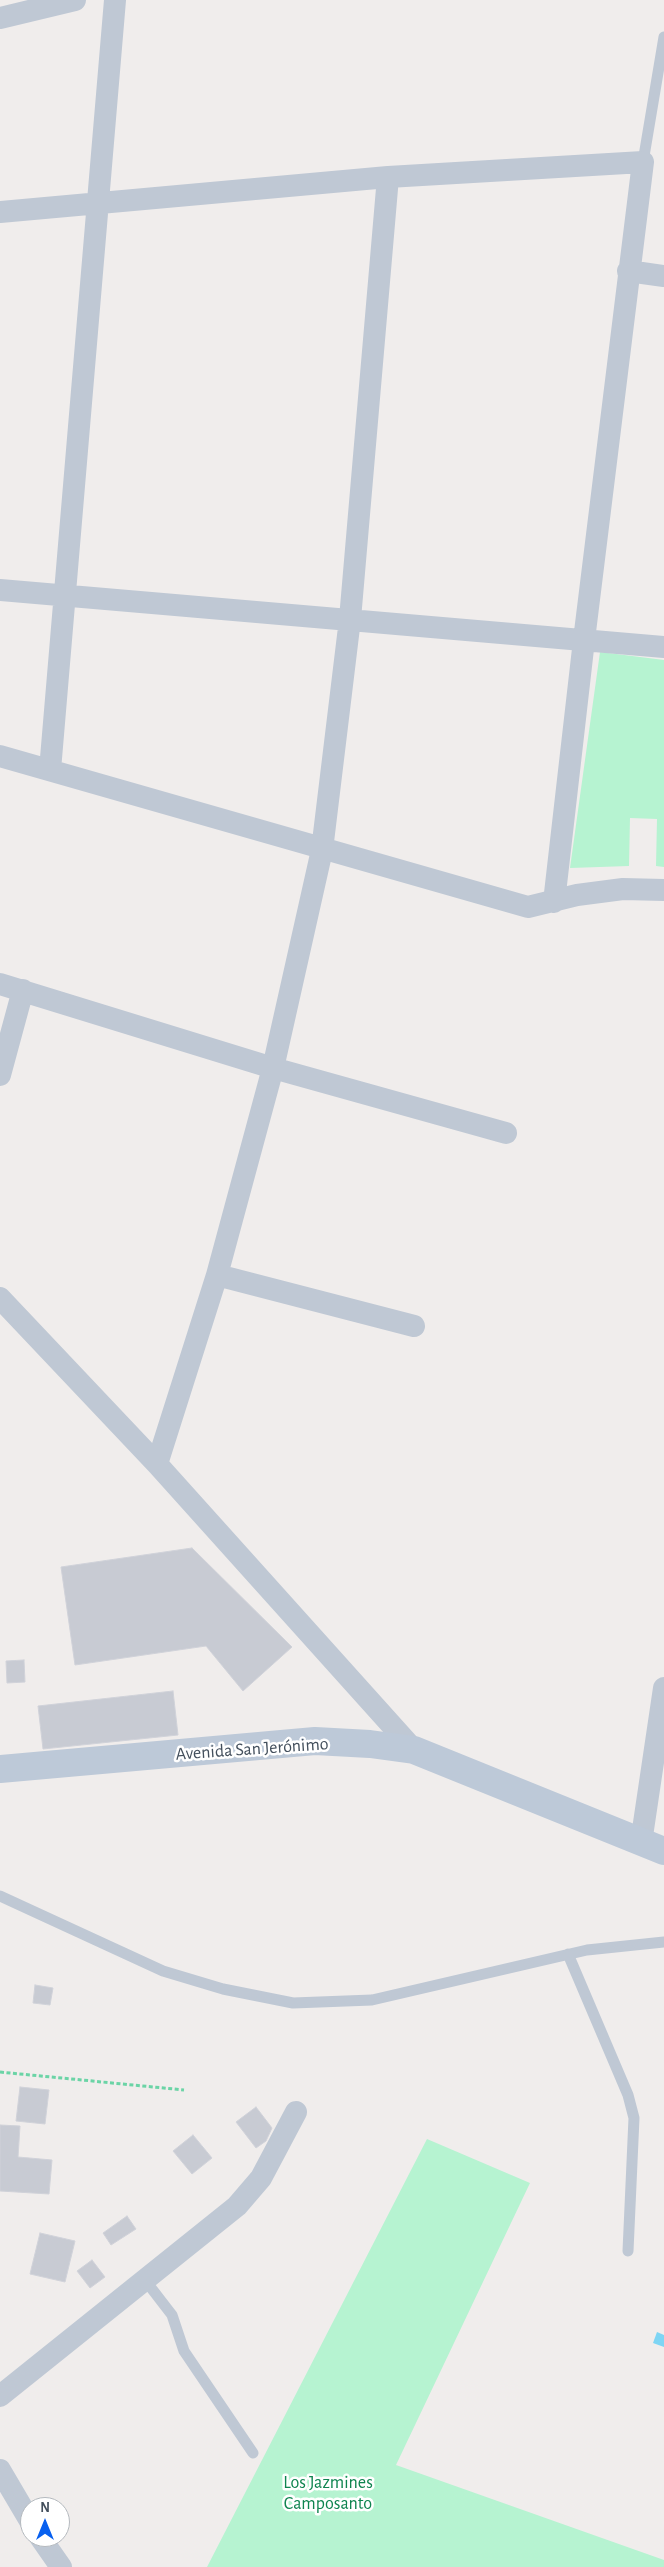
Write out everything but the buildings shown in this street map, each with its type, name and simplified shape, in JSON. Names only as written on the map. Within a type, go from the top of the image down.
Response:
[{"type":"street","points":[[0,18],[76,0]]},
{"type":"street","points":[[50,770],[115,0]]},
{"type":"street","points":[[0,212],[388,177],[642,162],[554,902]]},
{"type":"street","points":[[157,1464],[217,1275],[273,1068],[322,850],[350,619],[388,177]]},
{"type":"street","points":[[628,271],[664,276]]},
{"type":"street","points":[[0,590],[664,647]]},
{"type":"street","points":[[0,756],[528,908],[577,896],[623,889],[664,890]]},
{"type":"street","points":[[0,984],[273,1068],[506,1133]]},
{"type":"street","points":[[0,1075],[23,990]]},
{"type":"street","points":[[217,1275],[414,1326]]},
{"type":"street","points":[[0,1298],[9,1319],[157,1464],[414,1750]]},
{"type":"street","points":[[652,1847],[664,1688]]},
{"type":"street","name":"Avenida San Jerónimo","points":[[0,1769],[315,1741],[370,1744],[414,1750],[652,1847]]},
{"type":"street","points":[[0,2396],[243,2199],[261,2178],[296,2112]]},
{"type":"street","points":[[0,2470],[20,2504]]},
{"type":"street","points":[[47,2547],[61,2567]]},
{"type":"lane","points":[[642,162],[664,37]]},
{"type":"lane","points":[[0,1896],[163,1971],[223,1988],[293,2003],[372,2000],[568,1954],[664,1942]]},
{"type":"lane","points":[[568,1954],[628,2095],[634,2118],[628,2251]]},
{"type":"lane","points":[[145,2280],[172,2315],[184,2351],[253,2453]]},
{"type":"path","points":[[0,2072],[184,2090]]},
{"type":"green space","points":[[600,652],[664,660],[664,867],[656,866],[657,819],[630,818],[629,866],[570,868]]},
{"type":"green space","name":"Los Jazmines Camposanto","points":[[427,2139],[530,2183],[396,2465],[664,2560],[664,2567],[207,2567]]},
{"type":"water","points":[[657,2332],[664,2335],[664,2347],[653,2343]]}]
